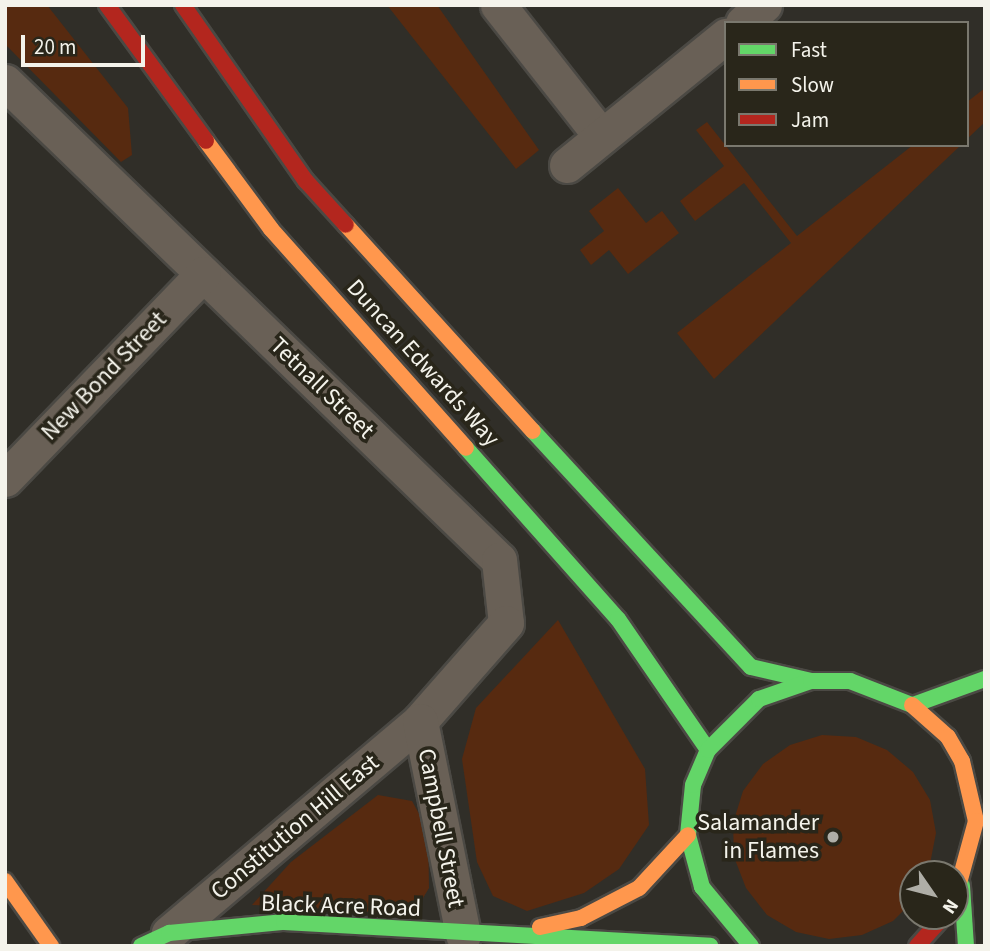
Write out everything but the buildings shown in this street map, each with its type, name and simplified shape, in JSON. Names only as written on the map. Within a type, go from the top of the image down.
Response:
[{"type":"main road","name":"Duncan Edwards Way","points":[[107,5],[271,229],[618,619],[708,750]]},
{"type":"main road","name":"Duncan Edwards Way","points":[[183,5],[306,181],[703,617],[751,667],[811,681]]},
{"type":"main road","points":[[912,705],[985,679]]},
{"type":"main road","points":[[751,946],[702,887],[688,835],[693,785],[708,750],[759,699],[811,681],[850,681],[912,705],[948,737],[962,761],[980,817],[967,860]]},
{"type":"main road","name":"Black Acre Road","points":[[500,935],[581,918],[639,888],[688,835]]},
{"type":"main road","points":[[5,881],[51,946]]},
{"type":"main road","name":"Black Acre Road","points":[[155,939],[284,922],[463,935],[710,946]]},
{"type":"main road","points":[[917,946],[931,930]]},
{"type":"street","points":[[498,5],[601,136]]},
{"type":"street","points":[[745,21],[764,5]]},
{"type":"street","points":[[567,164],[724,38]]},
{"type":"street","name":"Tetnall Street","points":[[5,82],[499,560],[506,623],[420,721]]},
{"type":"street","name":"New Bond Street","points":[[5,479],[204,274]]},
{"type":"street","name":"Campbell Street","points":[[420,721],[463,935]]},
{"type":"street","name":"Constitution Hill East","points":[[155,939],[420,721]]},
{"type":"shaded area","points":[[5,5],[47,5],[128,108],[132,155],[121,162],[5,44]]},
{"type":"shaded area","points":[[387,5],[437,5],[539,150],[516,169]]},
{"type":"shaded area","points":[[985,88],[985,122],[969,137],[969,100]]},
{"type":"shaded area","points":[[707,122],[724,147],[727,147],[797,236],[910,147],[959,147],[714,379],[677,333],[791,243],[744,183],[695,221],[680,201],[724,166],[696,130]]},
{"type":"shaded area","points":[[618,188],[646,223],[662,211],[679,233],[628,274],[609,250],[591,265],[580,250],[604,231],[589,211]]},
{"type":"shaded area","points":[[558,620],[645,769],[649,825],[619,869],[584,893],[527,911],[493,896],[477,862],[462,759],[476,708]]},
{"type":"shaded area","points":[[822,735],[856,737],[887,750],[913,772],[930,800],[936,833],[931,860],[899,860],[899,915],[893,921],[862,935],[829,939],[796,932],[767,915],[746,888],[734,857],[733,823],[743,791],[763,764],[790,745]]},
{"type":"shaded area","points":[[378,795],[412,801],[428,830],[429,888],[417,908],[393,913],[252,905],[291,862]]},
{"type":"traffic: fast","points":[[533,431],[751,667],[811,681]]},
{"type":"traffic: fast","points":[[466,448],[618,619],[708,750]]},
{"type":"traffic: fast","points":[[913,705],[985,679]]},
{"type":"traffic: fast","points":[[751,946],[702,887],[688,835],[693,785],[708,750],[759,699],[811,681],[850,681],[912,705]]},
{"type":"traffic: fast","points":[[141,946],[169,933],[284,922],[710,946]]},
{"type":"traffic: fast","points":[[965,930],[966,946]]},
{"type":"traffic: slow","points":[[206,141],[271,229],[466,448]]},
{"type":"traffic: slow","points":[[346,225],[533,431]]},
{"type":"traffic: slow","points":[[912,705],[948,737],[962,761],[976,821],[965,860]]},
{"type":"traffic: slow","points":[[540,927],[581,918],[639,888],[688,835]]},
{"type":"traffic: slow","points":[[5,881],[51,946]]},
{"type":"traffic: jam","points":[[107,5],[206,141]]},
{"type":"traffic: jam","points":[[183,5],[306,181],[346,225]]},
{"type":"traffic: jam","points":[[917,946],[931,930]]},
{"type":"place","name":"Salamander in Flames","points":[[833,837]]}]
